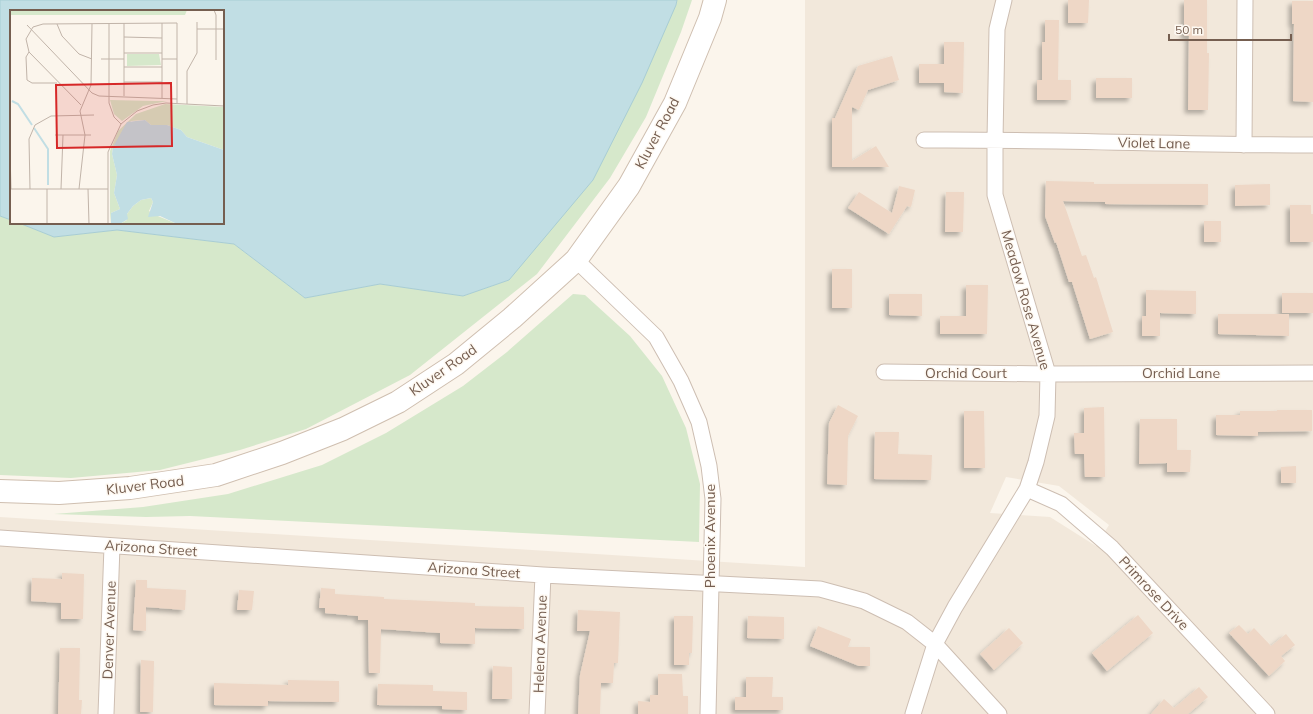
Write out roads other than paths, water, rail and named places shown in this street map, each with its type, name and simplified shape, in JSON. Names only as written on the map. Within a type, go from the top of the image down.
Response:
[{"type":"street","name":"Kluver Road","points":[[0,491],[59,493],[130,488],[216,475],[282,453],[336,432],[398,402],[456,364],[512,318],[576,260],[629,186],[675,103],[710,18],[715,0]]},
{"type":"street","name":"Meadow Rose Avenue","points":[[912,714],[935,644],[955,607],[1027,489],[1036,462],[1047,416],[1048,374],[995,196],[994,140],[997,29],[1004,0]]},
{"type":"street","points":[[1244,145],[1245,0]]},
{"type":"street","name":"Violet Lane","points":[[924,140],[1313,145]]},
{"type":"street","name":"Phoenix Avenue","points":[[576,260],[656,337],[681,381],[699,422],[709,466],[713,499],[708,714]]},
{"type":"street","name":"Orchid Court","points":[[884,372],[1048,374]]},
{"type":"street","name":"Orchid Lane","points":[[1048,374],[1313,373]]},
{"type":"street","name":"Primrose Drive","points":[[1027,489],[1062,504],[1112,548],[1267,714]]},
{"type":"street","name":"Arizona Street","points":[[0,538],[543,575],[820,589],[864,601],[907,622],[935,644],[999,714]]},
{"type":"street","name":"Denver Avenue","points":[[106,714],[112,546]]},
{"type":"street","name":"Helena Avenue","points":[[537,714],[543,575]]},
{"type":"water","points":[[0,0],[677,0],[642,83],[593,180],[509,280],[463,296],[380,284],[305,298],[234,244],[117,230],[54,237],[22,224],[224,224],[224,10],[10,10],[10,220],[0,216]]}]
